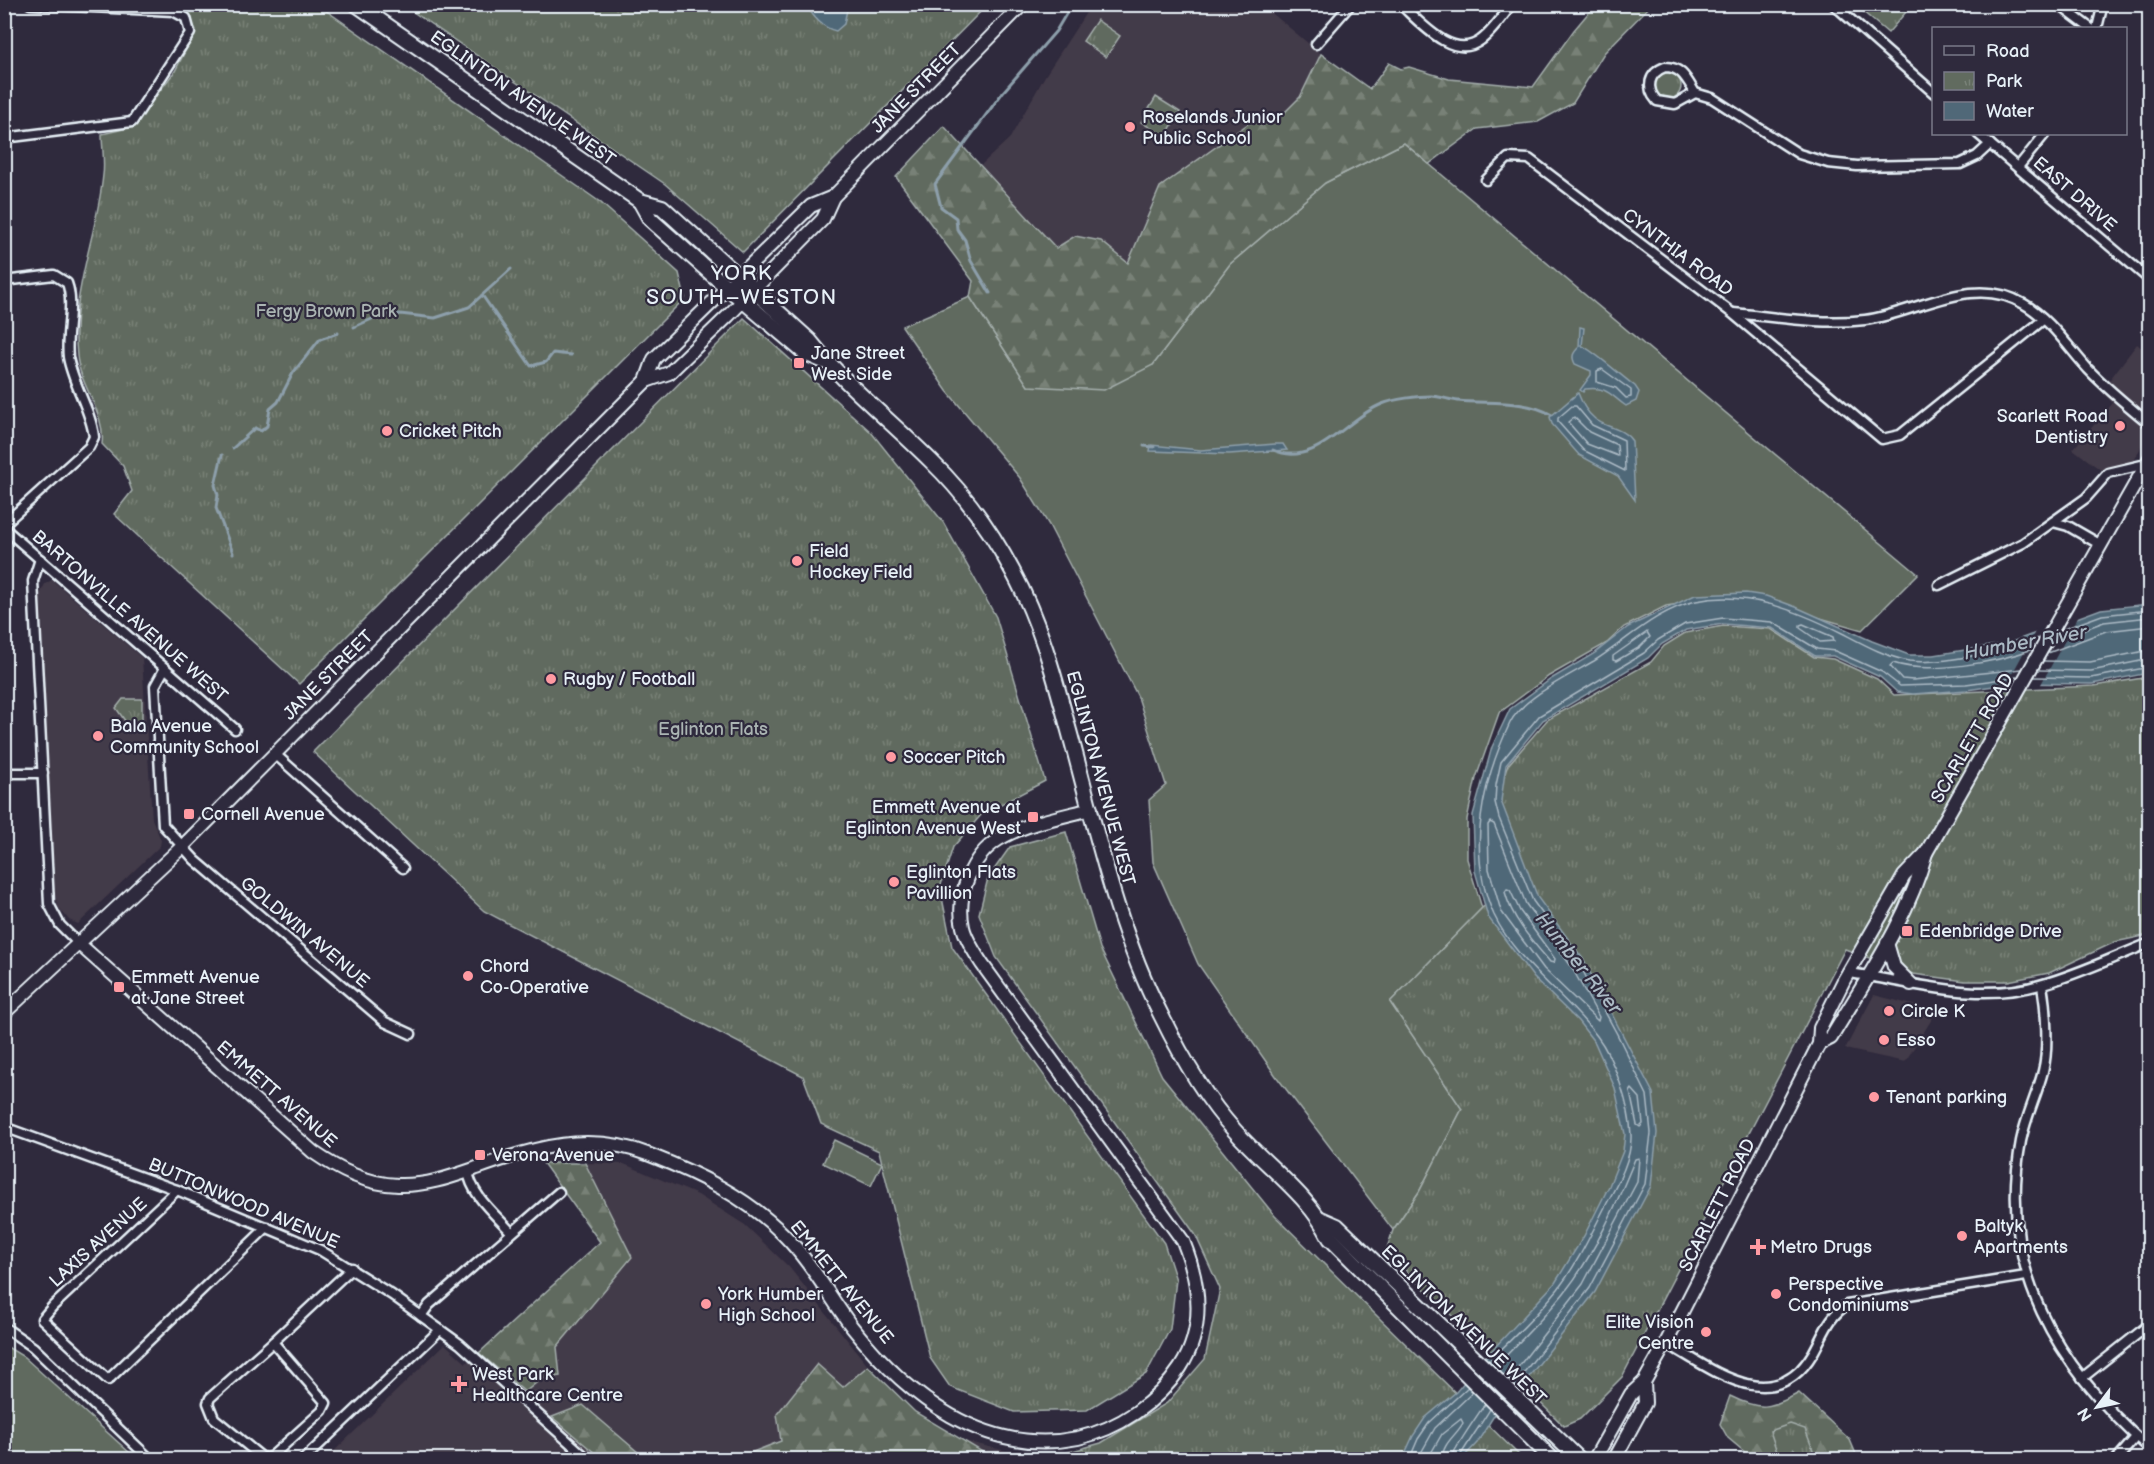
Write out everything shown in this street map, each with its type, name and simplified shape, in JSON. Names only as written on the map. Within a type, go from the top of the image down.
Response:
[{"type":"main road","name":"EGLINTON AVENUE WEST","points":[[356,4],[640,201],[662,207],[810,341],[826,362],[934,463],[972,508],[1014,573],[1049,657],[1106,871],[1129,939],[1159,1011],[1204,1092],[1235,1131],[1552,1460]]},
{"type":"main road","name":"JANE STREET","points":[[646,381],[669,373],[743,300],[823,219],[833,197],[1023,4]]},
{"type":"main road","name":"JANE STREET","points":[[4,1013],[183,846],[646,381],[654,359],[811,206],[833,197]]},
{"type":"main road","name":"EGLINTON AVENUE WEST","points":[[640,201],[650,219],[729,288],[805,353],[826,362]]},
{"type":"main road","name":"SCARLETT ROAD","points":[[1594,1460],[1631,1394],[1644,1382],[1666,1343],[1819,1044],[1820,1028],[1849,973],[1904,876],[1926,853],[2148,461]]},
{"type":"main road","name":"EMMETT AVENUE","points":[[79,944],[314,1152],[337,1168],[363,1179],[397,1185],[436,1181],[560,1143],[607,1143],[650,1155],[718,1186],[766,1219],[800,1252],[873,1350],[920,1394],[958,1421],[1001,1438],[1051,1442],[1093,1434],[1130,1416],[1168,1385],[1189,1350],[1198,1308],[1198,1287],[1183,1241],[981,964],[967,937],[962,917],[968,876],[984,852],[997,840],[1024,828],[1090,809]]},
{"type":"main road","name":"SCARLETT ROAD","points":[[1819,1044],[1831,1038],[1887,943],[1918,884],[1926,853]]},
{"type":"main road","points":[[1887,943],[1894,967],[1911,984]]},
{"type":"main road","name":"EGLINTON AVENUE WEST","points":[[1334,1232],[1580,1460]]},
{"type":"main road","name":"SCARLETT ROAD","points":[[1614,1460],[1645,1403],[1644,1382]]},
{"type":"street","points":[[4,138],[132,122],[190,33],[189,23],[181,14],[165,11],[30,4]]},
{"type":"street","points":[[1316,44],[1351,4]]},
{"type":"street","points":[[1400,4],[1438,37],[1450,44],[1467,46],[1482,40],[1512,4]]},
{"type":"street","points":[[1833,4],[1932,91]]},
{"type":"street","points":[[2058,4],[2089,27]]},
{"type":"street","points":[[2097,27],[2103,4]]},
{"type":"street","points":[[1695,93],[1675,104],[1662,104],[1652,96],[1649,84],[1654,73],[1671,67],[1683,73],[1695,93],[1712,98],[1799,154],[1828,163],[1857,166],[1960,164],[1979,154],[1990,144]]},
{"type":"street","name":"EAST DRIVE","points":[[1979,135],[2150,280]]},
{"type":"street","points":[[2018,167],[2044,135]]},
{"type":"street","name":"CYNTHIA ROAD","points":[[1486,180],[1508,158],[1529,159],[1732,313],[1805,320],[1864,320],[1906,311],[1958,294],[1985,291],[2017,300],[2043,320],[2109,390],[2150,424]]},
{"type":"street","points":[[4,280],[54,274],[68,283],[70,290],[67,337],[69,359],[74,382],[94,437],[89,447],[4,526]]},
{"type":"street","points":[[1732,313],[1870,431],[1882,439],[1889,440],[1900,435],[2043,320]]},
{"type":"street","name":"SCARLETT ROAD","points":[[1939,585],[2009,551],[2053,522],[2086,498],[2108,473],[2148,461]]},
{"type":"street","points":[[2053,522],[2068,526],[2101,545]]},
{"type":"street","name":"BARTONVILLE AVENUE WEST","points":[[4,526],[234,729]]},
{"type":"street","points":[[40,559],[33,581],[49,904],[60,925],[79,944]]},
{"type":"street","points":[[165,668],[155,686],[161,812],[163,825],[183,846]]},
{"type":"street","points":[[275,754],[402,868]]},
{"type":"street","points":[[4,774],[43,773]]},
{"type":"street","name":"GOLDWIN AVENUE","points":[[183,846],[195,860],[385,1022],[411,1034]]},
{"type":"street","points":[[1849,973],[1911,984],[1984,992],[2042,985],[2150,943]]},
{"type":"street","points":[[2042,985],[2045,1006],[2045,1061],[2024,1128],[2016,1180],[2018,1229],[2026,1276],[2047,1326],[2082,1378],[2136,1437],[2150,1449]]},
{"type":"street","name":"BUTTONWOOD AVENUE","points":[[4,1127],[177,1190],[320,1250],[352,1268],[487,1366],[589,1460]]},
{"type":"street","points":[[468,1171],[475,1192],[511,1232]]},
{"type":"street","name":"LAXIS AVENUE","points":[[177,1190],[42,1319],[108,1380],[267,1227]]},
{"type":"street","points":[[421,1316],[429,1305],[559,1192]]},
{"type":"street","points":[[273,1342],[326,1403],[322,1411],[275,1454],[264,1459],[214,1418],[208,1403],[210,1398],[352,1268]]},
{"type":"street","points":[[1666,1343],[1735,1381],[1758,1387],[1773,1386],[1799,1372],[1833,1317],[1847,1305],[1865,1300],[2026,1276]]},
{"type":"street","points":[[2082,1378],[2150,1324]]},
{"type":"street","points":[[4,1327],[33,1347],[151,1460]]},
{"type":"street","points":[[303,1460],[440,1330]]},
{"type":"street","points":[[2116,1460],[2136,1437]]},
{"type":"shaded area","name":"Roselands Junior Public School","points":[[1091,5],[1262,5],[1321,54],[1300,97],[1281,116],[1160,187],[1128,264],[1101,241],[1075,236],[1056,248],[981,165],[1010,138],[1045,76]]},
{"type":"shaded area","points":[[2137,344],[2149,354],[2150,429],[2133,463],[2102,471],[2073,449],[2113,403],[2101,391]]},
{"type":"shaded area","name":"Bala Avenue Community School","points":[[52,580],[142,658],[152,819],[161,840],[160,846],[78,924],[69,920],[59,908],[55,896],[40,594],[45,584]]},
{"type":"shaded area","points":[[1874,995],[1937,1011],[1905,1062],[1845,1049]]},
{"type":"shaded area","name":"York Humber High School","points":[[585,1163],[624,1164],[698,1195],[745,1225],[789,1267],[868,1366],[915,1412],[956,1439],[1044,1460],[325,1460],[445,1344],[466,1363],[479,1353],[527,1395],[525,1392],[541,1379],[557,1347],[632,1256]]},
{"type":"green space","name":"Fergy Brown Park","points":[[142,5],[318,5],[600,202],[679,273],[685,298],[299,684],[114,514],[132,491],[123,466],[102,444],[97,411],[79,367],[77,309],[104,170],[102,134],[132,127],[175,71],[196,30],[186,14],[175,7]]},
{"type":"green space","points":[[403,5],[987,5],[743,252],[665,184]]},
{"type":"green space","points":[[1595,5],[1651,5],[1604,53],[1573,103],[1538,122],[1477,129],[1429,164],[1404,143],[1325,183],[1230,264],[1153,365],[1104,390],[1028,386],[970,297],[973,281],[896,177],[944,126],[1056,248],[1075,236],[1101,241],[1128,263],[1160,187],[1259,116],[1281,116],[1300,97],[1321,54],[1370,89],[1389,63],[1401,69],[1409,67],[1449,79],[1533,87]]},
{"type":"green space","points":[[1855,5],[1912,5],[1888,33]]},
{"type":"green space","points":[[1097,20],[1120,36],[1106,57],[1083,41]]},
{"type":"green space","points":[[1668,73],[1677,77],[1681,86],[1677,95],[1668,99],[1659,95],[1655,86],[1659,77]]},
{"type":"green space","points":[[1156,97],[1180,112],[1165,137],[1141,122]]},
{"type":"green space","points":[[1404,143],[1918,574],[1862,630],[1803,613],[1713,599],[1666,606],[1624,627],[1607,643],[1549,676],[1499,713],[1476,778],[1467,819],[1467,859],[1482,908],[1390,1002],[1462,1109],[1419,1192],[1393,1230],[1276,1076],[1198,964],[1153,862],[1149,800],[1166,785],[1138,697],[1049,525],[1020,478],[947,391],[902,326],[970,297],[1028,386],[1153,365],[1230,264],[1325,183]]},
{"type":"green space","name":"Eglinton Flats","points":[[744,318],[871,432],[943,522],[996,617],[1045,781],[982,814],[953,847],[940,888],[952,947],[1164,1243],[1176,1280],[1170,1329],[1146,1374],[1087,1410],[1014,1412],[950,1387],[930,1358],[879,1151],[821,1124],[803,1076],[484,911],[313,752]]},
{"type":"green space","points":[[1723,626],[1771,629],[1814,657],[1833,659],[1877,679],[1894,695],[2094,686],[2149,677],[2149,935],[2115,942],[2049,973],[2008,981],[1965,981],[1913,974],[1845,949],[1622,1377],[1580,1419],[1564,1426],[1386,1251],[1393,1230],[1419,1192],[1462,1109],[1390,1002],[1482,908],[1520,874],[1505,832],[1499,789],[1508,765],[1547,720],[1651,662],[1664,646],[1685,633]]},
{"type":"green space","points":[[123,699],[142,699],[142,724],[130,728],[116,708]]},
{"type":"green space","points":[[1066,832],[1100,948],[1162,1076],[1275,1216],[1523,1459],[1044,1459],[1101,1443],[1167,1403],[1205,1359],[1220,1289],[1195,1234],[996,957],[979,914],[988,878],[1010,847]]},
{"type":"green space","points":[[834,1140],[882,1163],[871,1186],[823,1163]]},
{"type":"green space","points":[[543,1163],[585,1163],[632,1257],[557,1347],[560,1376],[541,1379],[525,1392],[479,1353],[600,1242]]},
{"type":"green space","points":[[4,1345],[24,1357],[130,1453],[124,1459],[5,1459]]},
{"type":"green space","points":[[817,1364],[843,1387],[868,1366],[915,1412],[986,1454],[985,1459],[838,1460],[826,1454],[785,1459],[735,1459],[781,1441],[777,1414]]},
{"type":"green space","points":[[1799,1393],[1850,1440],[1858,1459],[1753,1459],[1728,1438],[1720,1424],[1730,1396],[1749,1404],[1765,1406]]},
{"type":"green space","points":[[583,1405],[646,1459],[602,1459],[552,1417]]},
{"type":"green space","points":[[1790,1424],[1805,1429],[1813,1450],[1810,1456],[1798,1456],[1794,1449],[1779,1458],[1770,1431]]},
{"type":"water","points":[[806,5],[848,5],[844,24],[836,31],[826,27]]},
{"type":"water","points":[[1580,327],[1584,328],[1582,346],[1635,386],[1639,392],[1636,401],[1626,406],[1604,390],[1593,388],[1585,389],[1583,392],[1580,390],[1591,375],[1591,371],[1575,364],[1573,359],[1579,347]]},
{"type":"water","points":[[1578,393],[1592,416],[1599,422],[1624,433],[1632,441],[1635,500],[1618,476],[1579,455],[1552,424],[1550,417]]},
{"type":"water","points":[[1283,444],[1287,450],[1229,454],[1150,451],[1151,445],[1201,450]]},
{"type":"water","name":"Humber River","points":[[1746,593],[1766,596],[1796,607],[1909,655],[1934,655],[2009,643],[2101,609],[2149,604],[2149,673],[2092,684],[2014,683],[1967,690],[1913,694],[1897,692],[1880,677],[1833,656],[1815,656],[1772,628],[1723,624],[1686,630],[1662,644],[1648,658],[1543,720],[1506,765],[1501,801],[1538,898],[1583,959],[1653,1093],[1657,1133],[1651,1186],[1595,1292],[1528,1378],[1495,1414],[1477,1443],[1462,1459],[1402,1460],[1413,1436],[1425,1418],[1456,1392],[1555,1283],[1584,1236],[1609,1186],[1623,1151],[1625,1134],[1615,1088],[1595,1043],[1578,1021],[1534,978],[1488,917],[1475,871],[1473,815],[1492,747],[1510,709],[1551,679],[1595,653],[1628,627],[1695,595]]},
{"type":"pier","points":[[2080,613],[2040,686],[2005,687],[2036,630]]},
{"type":"waterway","points":[[990,293],[971,261],[965,240],[957,229],[956,218],[941,207],[935,184],[1003,92],[1056,31],[1072,4]]},
{"type":"waterway","points":[[354,327],[381,315],[400,314],[435,318],[469,307],[511,269]]},
{"type":"waterway","points":[[482,295],[531,366],[546,362],[553,353],[571,355]]},
{"type":"waterway","points":[[233,448],[255,428],[261,431],[267,426],[270,409],[278,402],[293,373],[320,339],[338,333]]},
{"type":"waterway","points":[[1273,450],[1289,454],[1303,453],[1330,439],[1382,404],[1413,397],[1434,396],[1458,401],[1519,404],[1552,415]]},
{"type":"waterway","points":[[1144,446],[1154,447]]},
{"type":"waterway","points":[[222,455],[215,485],[218,495],[216,508],[233,553]]},
{"type":"place","name":"Roselands Junior Public School","points":[[1130,127]]},
{"type":"place","name":"Jane Street West Side","points":[[799,363]]},
{"type":"place","name":"Scarlett Road Dentistry","points":[[2120,426]]},
{"type":"place","name":"Cricket Pitch","points":[[387,431]]},
{"type":"place","name":"Field Hockey Field","points":[[797,561]]},
{"type":"place","name":"Rugby / Football","points":[[551,679]]},
{"type":"place","name":"Bala Avenue Community School","points":[[98,736]]},
{"type":"place","name":"Soccer Pitch","points":[[891,757]]},
{"type":"place","name":"Cornell Avenue","points":[[189,814]]},
{"type":"place","name":"Emmett Avenue at Eglinton Avenue West","points":[[1033,817]]},
{"type":"place","name":"Eglinton Flats Pavillion","points":[[894,882]]},
{"type":"place","name":"Edenbridge Drive","points":[[1907,931]]},
{"type":"place","name":"Chord Co-Operative","points":[[468,976]]},
{"type":"place","name":"Emmett Avenue at Jane Street","points":[[119,987]]},
{"type":"place","name":"Circle K","points":[[1889,1011]]},
{"type":"place","name":"Esso","points":[[1884,1040]]},
{"type":"place","name":"Tenant parking","points":[[1874,1097]]},
{"type":"place","name":"Verona Avenue","points":[[480,1155]]},
{"type":"place","name":"Baltyk Apartments","points":[[1962,1236]]},
{"type":"place","name":"Metro Drugs","points":[[1758,1247]]},
{"type":"place","name":"Perspective Condominiums","points":[[1776,1294]]},
{"type":"place","name":"York Humber High School","points":[[706,1304]]},
{"type":"place","name":"Elite Vision Centre","points":[[1706,1332]]},
{"type":"place","name":"West Park Healthcare Centre","points":[[459,1384]]},
{"type":"district","name":"YORK SOUTH–WESTON","points":[[742,285]]}]
